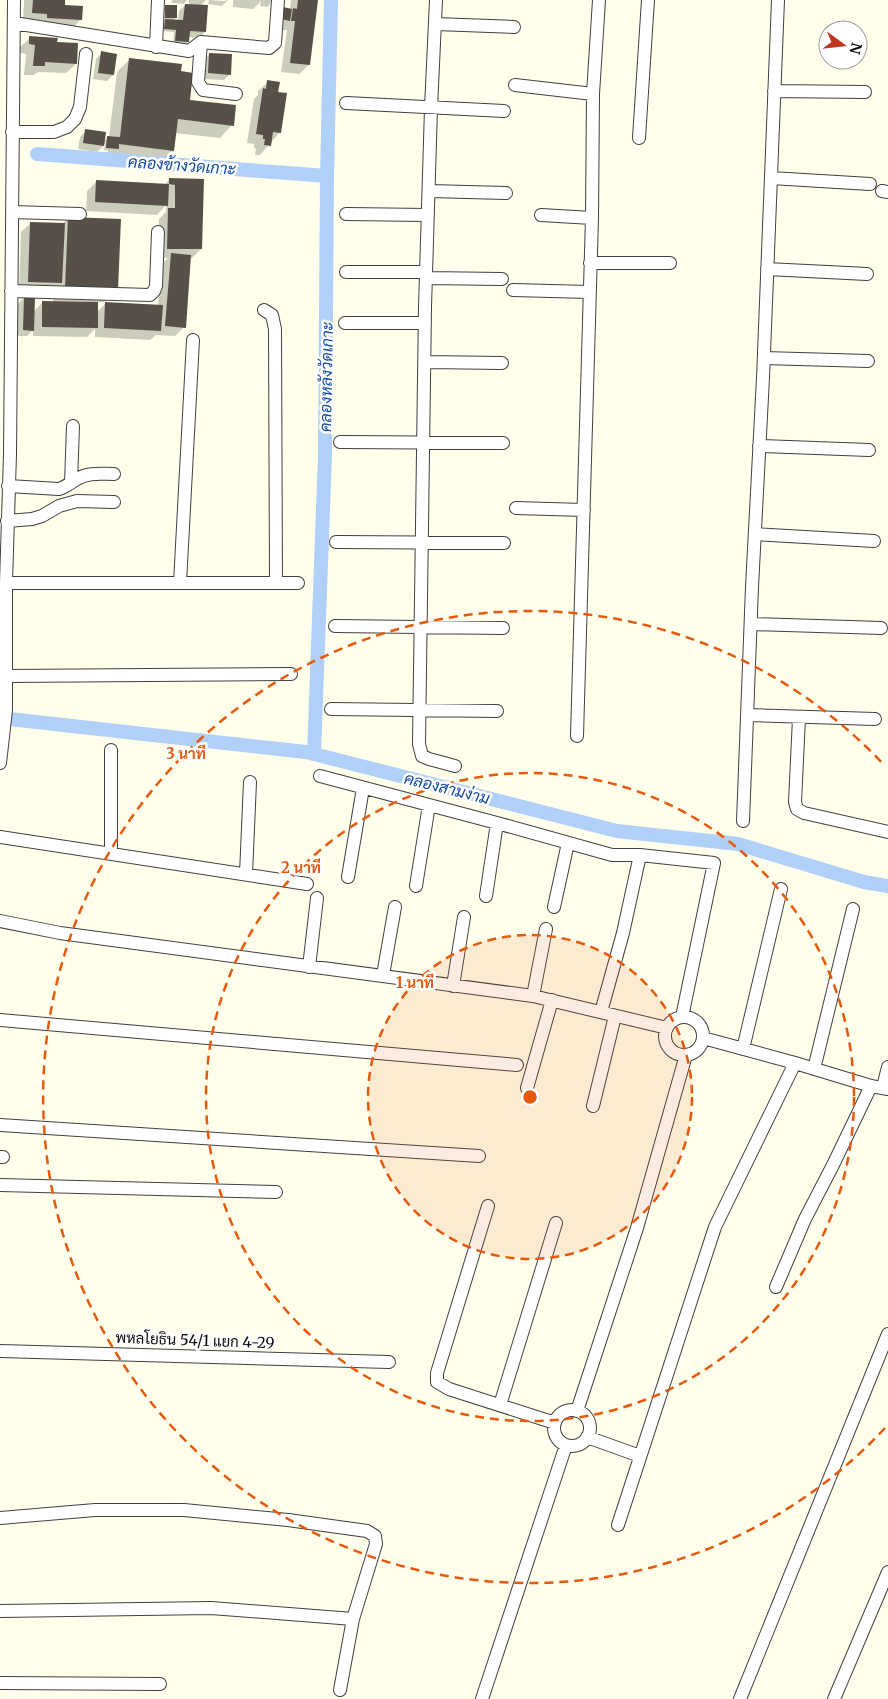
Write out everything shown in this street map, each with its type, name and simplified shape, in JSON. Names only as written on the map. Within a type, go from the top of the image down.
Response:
[{"type":"street","points":[[0,763],[6,710],[6,676],[3,660],[3,598],[6,583],[8,486],[5,455],[5,392],[11,291],[5,253],[6,236],[12,212],[6,184],[12,132],[14,0]]},
{"type":"street","points":[[156,47],[158,0]]},
{"type":"street","points":[[14,22],[189,51],[201,42],[269,48],[274,43],[278,0]]},
{"type":"street","points":[[436,0],[426,275],[419,744],[422,756],[455,766]]},
{"type":"street","points":[[577,736],[592,218],[593,94],[599,0]]},
{"type":"street","points":[[639,138],[648,0]]},
{"type":"street","points":[[743,820],[778,0]]},
{"type":"street","points":[[436,24],[514,27]]},
{"type":"street","points":[[201,42],[198,82],[203,90],[236,94]]},
{"type":"street","points":[[12,132],[54,132],[67,127],[75,119],[80,107],[86,54]]},
{"type":"street","points":[[515,85],[593,94]]},
{"type":"street","points":[[774,91],[865,92]]},
{"type":"street","points":[[346,103],[504,111]]},
{"type":"street","points":[[770,178],[870,184]]},
{"type":"street","points":[[429,191],[506,193]]},
{"type":"street","points":[[12,212],[80,214]]},
{"type":"street","points":[[346,214],[428,215]]},
{"type":"street","points":[[541,215],[592,218]]},
{"type":"street","points":[[11,291],[150,295],[156,286],[158,232]]},
{"type":"street","points":[[590,263],[670,263]]},
{"type":"street","points":[[767,269],[868,274]]},
{"type":"street","points":[[346,272],[502,279]]},
{"type":"street","points":[[513,290],[589,292]]},
{"type":"street","points":[[264,310],[272,315],[275,329],[276,583]]},
{"type":"street","points":[[345,322],[425,323]]},
{"type":"street","points":[[180,583],[193,340]]},
{"type":"street","points":[[764,358],[868,361]]},
{"type":"street","points":[[425,362],[502,363]]},
{"type":"street","points":[[71,483],[73,426]]},
{"type":"street","points":[[340,442],[503,443]]},
{"type":"street","points":[[759,446],[868,450]]},
{"type":"street","points":[[8,486],[58,489],[65,487],[86,474],[114,474]]},
{"type":"street","points":[[7,521],[32,519],[42,516],[59,506],[77,501],[114,502]]},
{"type":"street","points":[[516,508],[584,510]]},
{"type":"street","points":[[755,534],[874,541]]},
{"type":"street","points":[[336,542],[504,543]]},
{"type":"street","points":[[6,583],[298,583]]},
{"type":"street","points":[[751,624],[881,628]]},
{"type":"street","points":[[335,626],[503,628]]},
{"type":"street","points":[[6,676],[291,674]]},
{"type":"street","points":[[331,709],[497,711]]},
{"type":"street","points":[[747,715],[875,719]]},
{"type":"street","points":[[799,718],[795,802],[798,808],[804,813],[888,832]]},
{"type":"street","points":[[111,750],[111,853]]},
{"type":"street","points":[[320,776],[497,822],[612,855],[640,855],[714,864],[682,1016]]},
{"type":"street","points":[[246,874],[250,782]]},
{"type":"street","points":[[348,877],[362,788]]},
{"type":"street","points":[[416,886],[429,805]]},
{"type":"street","points":[[486,896],[497,822]]},
{"type":"street","points":[[0,837],[307,884]]},
{"type":"street","points":[[554,907],[568,843]]},
{"type":"street","points":[[601,1012],[623,934],[640,855]]},
{"type":"street","points":[[743,1049],[780,889]]},
{"type":"street","points":[[308,967],[317,898]]},
{"type":"street","points":[[383,975],[395,907]]},
{"type":"street","points":[[814,1069],[853,909]]},
{"type":"street","points":[[454,986],[464,917]]},
{"type":"street","points":[[0,921],[60,933],[532,996],[667,1028]]},
{"type":"street","points":[[532,996],[546,929]]},
{"type":"street","points":[[527,1088],[552,1000]]},
{"type":"street","points":[[593,1106],[615,1016]]},
{"type":"street","points":[[682,1016],[692,1018],[700,1024],[703,1033],[702,1043],[696,1051],[686,1055],[677,1053],[669,1047],[665,1038],[667,1028],[673,1020],[682,1016]]},
{"type":"street","points":[[0,1020],[517,1065]]},
{"type":"street","points":[[702,1038],[881,1087]]},
{"type":"street","points":[[578,1412],[637,1228],[686,1055]]},
{"type":"street","points":[[618,1526],[715,1228],[796,1063]]},
{"type":"street","points":[[776,1286],[805,1219],[833,1166],[881,1087],[888,1067]]},
{"type":"street","points":[[0,1126],[479,1156]]},
{"type":"street","points":[[0,1185],[276,1192]]},
{"type":"street","points":[[488,1206],[437,1373],[437,1382],[449,1389],[555,1423]]},
{"type":"street","points":[[500,1405],[556,1223]]},
{"type":"street","points":[[740,1699],[888,1334]]},
{"type":"street","name":"พหลโยธิน 54/1 แยก 4-29","points":[[0,1351],[389,1362]]},
{"type":"street","points":[[572,1411],[578,1412],[587,1419],[589,1425],[587,1437],[578,1445],[566,1445],[557,1439],[554,1428],[555,1423],[561,1414],[572,1411]]},
{"type":"street","points":[[587,1437],[640,1456]]},
{"type":"street","points":[[482,1699],[566,1445]]},
{"type":"street","points":[[0,1518],[95,1510],[184,1510],[288,1520],[367,1531],[375,1536],[376,1544],[353,1618],[340,1690]]},
{"type":"street","points":[[834,1699],[888,1572]]},
{"type":"street","points":[[0,1611],[211,1608],[353,1618]]},
{"type":"street","points":[[0,1683],[160,1684]]},
{"type":"building","points":[[33,0],[65,0],[65,5],[83,6],[82,20],[47,18],[47,14],[32,13]]},
{"type":"building","points":[[298,0],[318,0],[310,65],[290,63],[295,21],[291,21],[293,8],[297,9]]},
{"type":"building","points":[[185,4],[208,5],[206,32],[190,31],[189,42],[175,41],[176,30],[164,29],[165,19],[183,20]]},
{"type":"building","points":[[165,5],[177,5],[177,18],[165,18]]},
{"type":"building","points":[[283,7],[292,9],[290,21],[281,19]]},
{"type":"building","points":[[29,36],[58,38],[57,42],[78,43],[77,64],[45,62],[45,66],[33,66],[35,45],[29,44]]},
{"type":"building","points":[[101,51],[117,54],[114,75],[98,73]]},
{"type":"building","points":[[209,53],[232,54],[231,75],[208,73]]},
{"type":"building","points":[[129,58],[182,64],[181,71],[193,73],[190,100],[236,105],[234,126],[178,119],[174,151],[119,144],[119,149],[106,148],[107,136],[120,137]]},
{"type":"building","points":[[267,80],[280,82],[278,92],[287,93],[281,133],[273,132],[271,146],[264,145],[265,139],[263,139],[263,135],[256,134],[263,88],[266,89]]},
{"type":"building","points":[[85,129],[106,132],[104,146],[83,143]]},
{"type":"building","points":[[169,178],[204,179],[202,249],[167,249],[168,208],[175,208],[175,185],[169,184]]},
{"type":"building","points":[[96,180],[169,184],[168,206],[95,202]]},
{"type":"building","points":[[68,217],[121,219],[118,290],[65,288]]},
{"type":"building","points":[[30,222],[65,223],[62,283],[28,282]]},
{"type":"building","points":[[171,253],[191,255],[186,328],[165,326]]},
{"type":"building","points":[[24,297],[35,297],[34,331],[23,330]]},
{"type":"building","points":[[42,301],[98,302],[98,328],[42,327]]},
{"type":"building","points":[[105,302],[163,305],[161,331],[104,328]]},
{"type":"waterway","name":"คลองหลังวัดเกาะ","points":[[314,754],[325,455],[327,176],[331,0]]},
{"type":"waterway","name":"คลองข้างวัดเกาะ","points":[[37,154],[327,176]]},
{"type":"waterway","name":"คลองสามง่าม","points":[[0,718],[306,752],[617,831],[738,844],[864,882],[888,886]]}]
